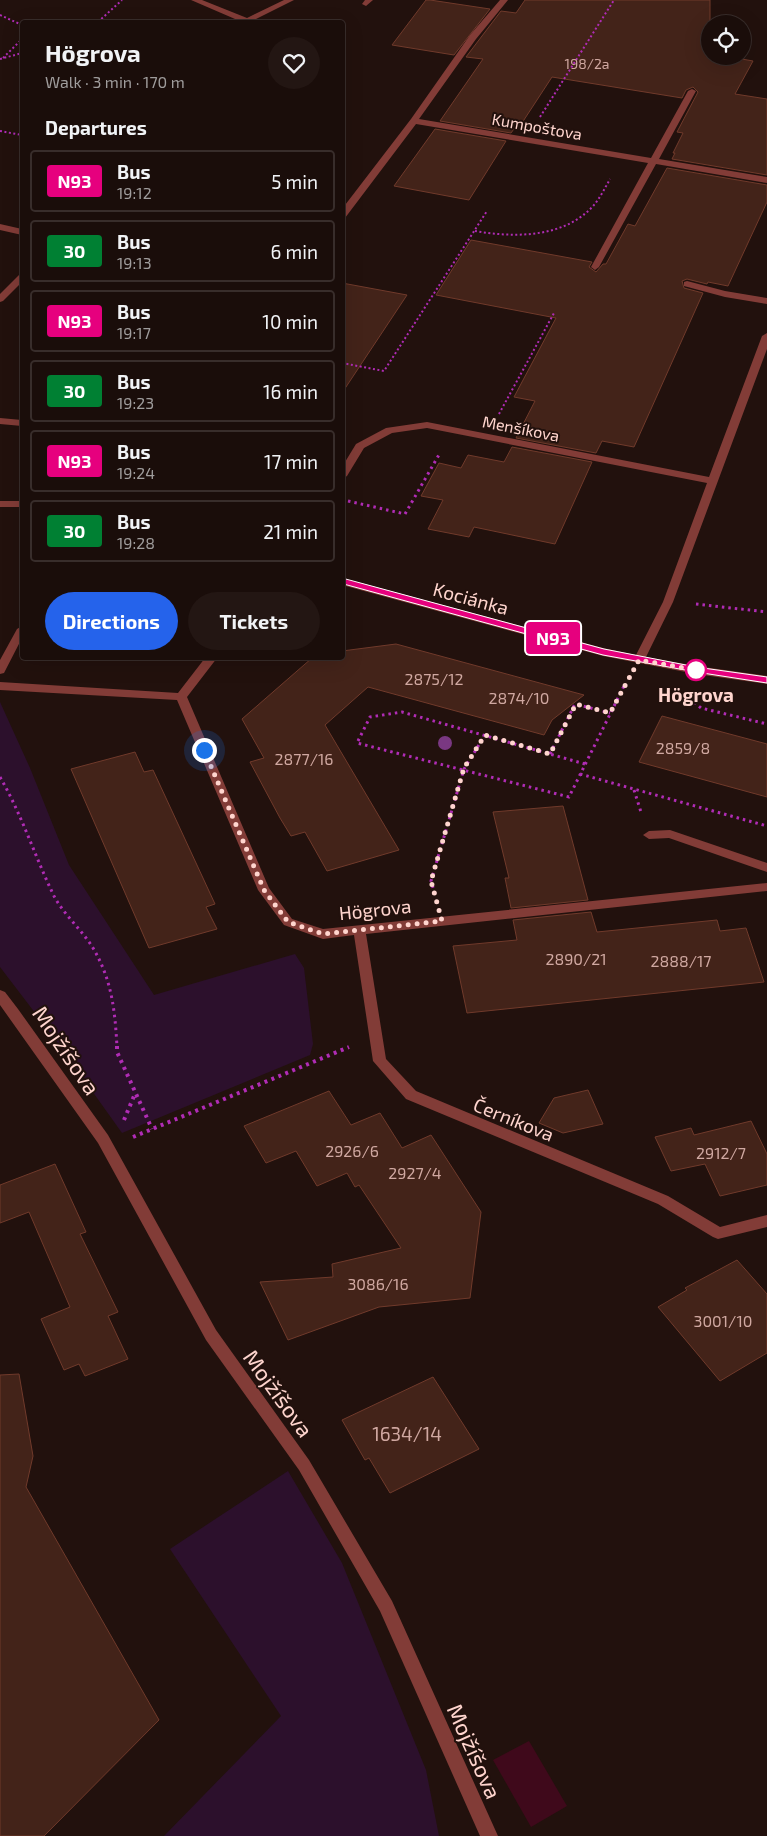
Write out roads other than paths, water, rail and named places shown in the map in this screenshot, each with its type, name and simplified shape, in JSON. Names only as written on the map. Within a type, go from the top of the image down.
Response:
[{"type":"street","points":[[195,0],[241,20]]},
{"type":"street","points":[[250,20],[290,0]]},
{"type":"street","points":[[345,212],[414,121],[473,37],[504,0]]},
{"type":"street","points":[[595,267],[692,91]]},
{"type":"street","name":"Kumpoštova","points":[[414,121],[767,180]]},
{"type":"street","points":[[0,227],[20,232]]},
{"type":"street","points":[[0,300],[20,279]]},
{"type":"street","points":[[687,284],[725,294],[767,301]]},
{"type":"street","points":[[639,660],[668,602],[767,336]]},
{"type":"street","points":[[0,421],[20,423]]},
{"type":"street","name":"Menšíkova","points":[[345,471],[360,446],[389,430],[427,425],[713,481]]},
{"type":"street","points":[[0,504],[20,504]]},
{"type":"street","name":"Kociánka","points":[[345,582],[603,652],[639,660],[767,680]]},
{"type":"street","points":[[0,670],[20,633]]},
{"type":"street","points":[[0,686],[181,698],[210,660]]},
{"type":"street","name":"Högrova","points":[[181,698],[264,890],[288,922],[323,934],[767,887]]},
{"type":"street","points":[[649,835],[670,834],[767,868]]},
{"type":"street","name":"Černíkova","points":[[359,929],[380,1061],[412,1095],[663,1200],[718,1233],[767,1221]]},
{"type":"street","name":"Mojžíšova","points":[[0,995],[103,1139],[211,1336],[304,1465],[386,1606],[489,1836]]},
{"type":"place","name":"Högrova","points":[[696,670]]}]
